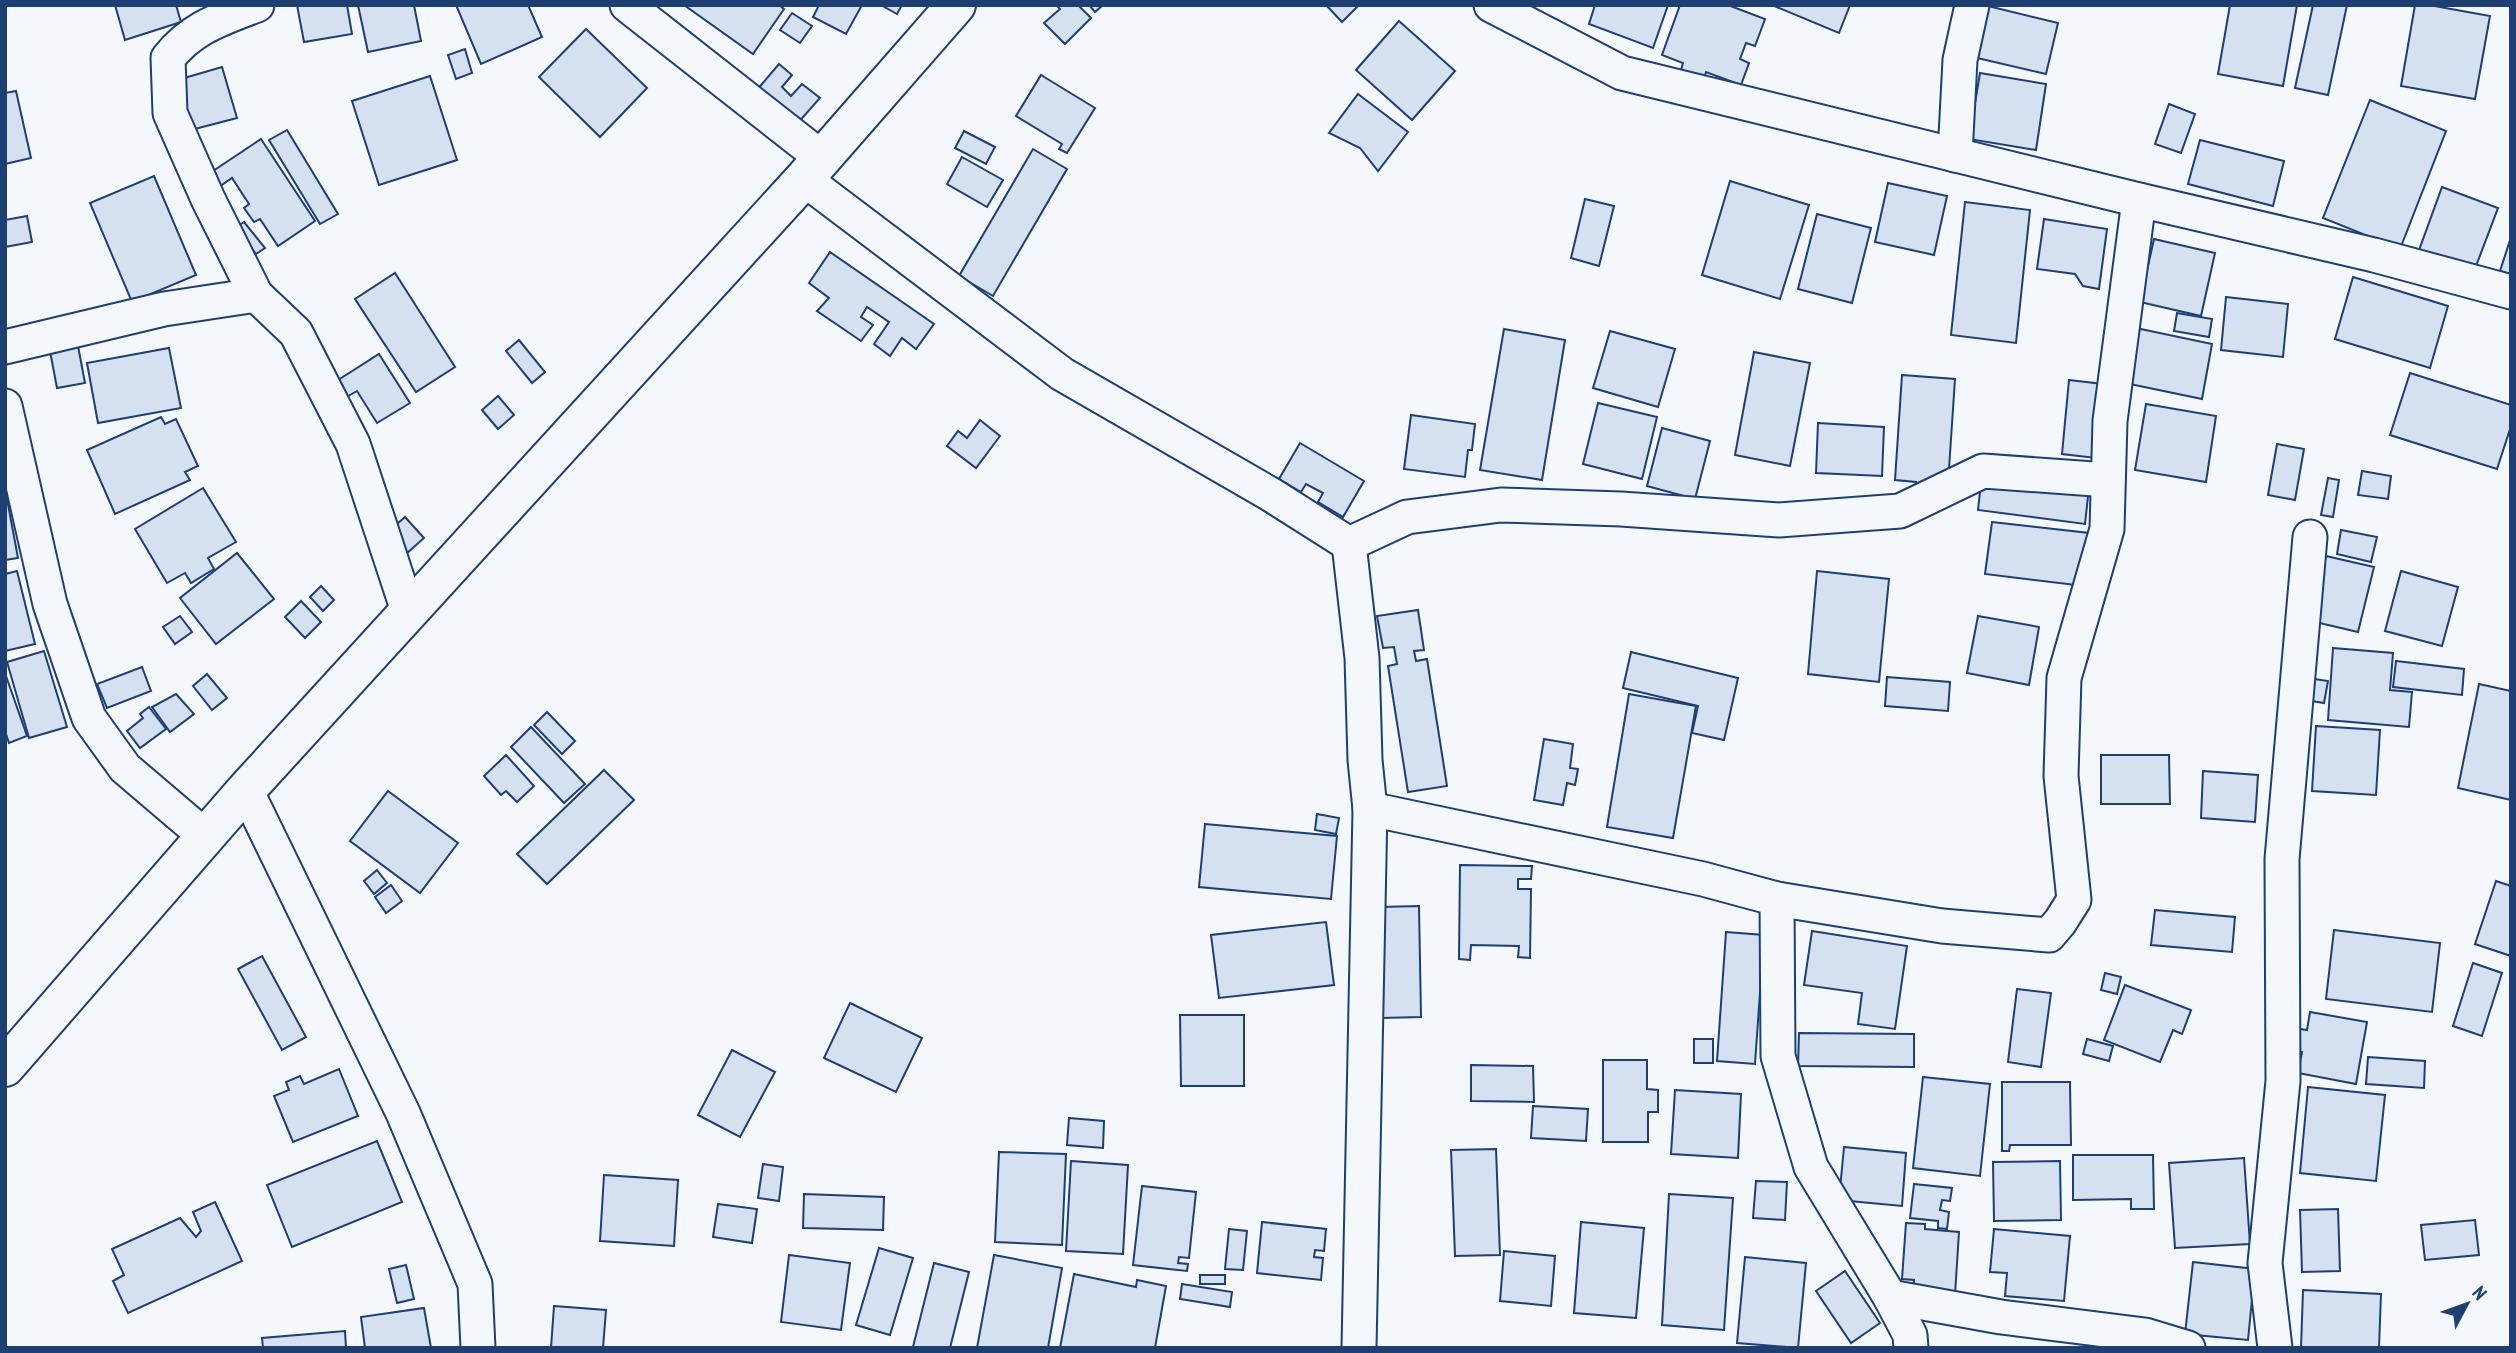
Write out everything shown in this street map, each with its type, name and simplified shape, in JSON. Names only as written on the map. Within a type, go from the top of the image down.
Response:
[{"type":"main road","points":[[5,1067],[246,789],[813,168],[956,5]]},
{"type":"street","points":[[257,5],[209,24],[181,41],[168,58],[170,113],[208,199],[256,295],[296,334],[353,444],[408,611]]},
{"type":"street","points":[[627,5],[813,168],[1062,374],[1270,494],[1349,544]]},
{"type":"street","points":[[1491,5],[1622,73],[2139,200],[2374,254],[2511,292]]},
{"type":"street","points":[[1955,155],[1959,61],[1972,5]]},
{"type":"street","points":[[1370,809],[1703,879],[1777,899],[1942,926],[2049,935],[2074,900],[2061,776],[2064,678],[2107,529],[2110,421],[2139,200]]},
{"type":"street","points":[[5,346],[164,309],[256,295]]},
{"type":"street","points":[[5,406],[50,604],[89,718],[125,768],[205,836]]},
{"type":"street","points":[[1349,544],[1407,517],[1501,505],[1621,509],[1779,520],[1899,510],[1983,471],[2108,480]]},
{"type":"street","points":[[2275,1348],[2265,1263],[2283,1081],[2282,859],[2310,537]]},
{"type":"street","points":[[1349,544],[1362,658],[1365,760],[1370,809],[1359,1348]]},
{"type":"street","points":[[246,789],[403,1113],[475,1284],[478,1348]]},
{"type":"street","points":[[1777,899],[1779,1056],[1811,1167],[1890,1297],[1910,1335],[1911,1348]]},
{"type":"street","points":[[1890,1297],[2001,1317],[2145,1335],[2188,1348]]},
{"type":"building","points":[[115,5],[176,5],[181,22],[125,40]]},
{"type":"building","points":[[297,5],[347,5],[352,34],[304,42]]},
{"type":"building","points":[[358,5],[414,5],[421,41],[368,52]]},
{"type":"building","points":[[456,5],[528,5],[542,37],[481,64]]},
{"type":"building","points":[[684,5],[779,5],[784,9],[753,54]]},
{"type":"building","points":[[819,5],[862,5],[846,34],[813,17]]},
{"type":"building","points":[[881,5],[902,5],[897,14]]},
{"type":"building","points":[[1056,5],[1078,5],[1091,18],[1065,44],[1044,23],[1060,9]]},
{"type":"building","points":[[1089,5],[1103,5],[1095,12]]},
{"type":"building","points":[[1326,5],[1359,5],[1342,22]]},
{"type":"building","points":[[1595,5],[1668,5],[1653,48],[1589,24]]},
{"type":"building","points":[[1680,5],[1728,5],[1765,19],[1755,46],[1746,43],[1740,59],[1749,63],[1741,85],[1706,72],[1704,79],[1681,70],[1683,63],[1662,55]]},
{"type":"building","points":[[1772,5],[1850,5],[1839,33]]},
{"type":"building","points":[[1984,5],[2058,23],[2046,74],[1973,57]]},
{"type":"building","points":[[2230,5],[2297,5],[2283,86],[2218,74]]},
{"type":"building","points":[[2313,5],[2347,5],[2328,95],[2295,88]]},
{"type":"building","points":[[2415,5],[2490,16],[2475,99],[2401,86]]},
{"type":"building","points":[[792,13],[812,26],[800,43],[780,30]]},
{"type":"building","points":[[1399,21],[1455,71],[1412,120],[1356,70]]},
{"type":"building","points":[[586,29],[647,88],[600,137],[539,77]]},
{"type":"building","points":[[465,49],[472,73],[456,79],[448,55]]},
{"type":"building","points":[[779,64],[792,75],[782,87],[791,96],[802,84],[820,98],[796,125],[756,91]]},
{"type":"building","points":[[222,67],[237,118],[187,131],[174,81]]},
{"type":"building","points":[[1980,73],[2046,84],[2036,150],[1969,139]]},
{"type":"building","points":[[1041,75],[1095,108],[1067,153],[1059,149],[1062,144],[1016,116]]},
{"type":"building","points":[[430,76],[457,160],[379,185],[352,101]]},
{"type":"building","points":[[16,91],[31,158],[5,164],[5,93]]},
{"type":"building","points":[[1358,94],[1408,132],[1378,171],[1360,148],[1329,133]]},
{"type":"building","points":[[2370,100],[2446,131],[2400,249],[2323,218]]},
{"type":"building","points":[[2169,104],[2195,114],[2181,153],[2155,144]]},
{"type":"building","points":[[287,130],[338,214],[320,224],[269,140]]},
{"type":"building","points":[[964,131],[995,147],[986,164],[955,148]]},
{"type":"building","points":[[261,139],[315,221],[278,246],[260,219],[254,222],[244,208],[249,204],[232,178],[216,189],[207,175]]},
{"type":"building","points":[[2200,140],[2284,161],[2273,206],[2188,184]]},
{"type":"building","points":[[1033,149],[1067,169],[993,296],[959,276]]},
{"type":"building","points":[[962,157],[1003,180],[987,207],[947,184]]},
{"type":"building","points":[[154,176],[196,275],[132,302],[90,203]]},
{"type":"building","points":[[1730,181],[1809,205],[1780,299],[1702,275]]},
{"type":"building","points":[[1888,183],[1947,196],[1934,255],[1875,242]]},
{"type":"building","points":[[2442,187],[2498,208],[2473,274],[2418,253]]},
{"type":"building","points":[[1585,199],[1614,206],[1599,266],[1571,258]]},
{"type":"building","points":[[1965,202],[2030,210],[2016,343],[1951,335]]},
{"type":"building","points":[[1817,214],[1871,228],[1852,303],[1798,289]]},
{"type":"building","points":[[27,216],[32,242],[5,247],[5,220]]},
{"type":"building","points":[[2044,219],[2107,229],[2099,289],[2083,286],[2075,274],[2037,269]]},
{"type":"building","points":[[244,222],[265,248],[256,254],[235,228]]},
{"type":"building","points":[[2511,237],[2511,274],[2500,271]]},
{"type":"building","points":[[2154,239],[2215,253],[2201,316],[2140,302]]},
{"type":"building","points":[[830,252],[934,324],[916,349],[902,338],[890,356],[874,344],[889,322],[867,307],[861,317],[873,325],[861,341],[817,311],[829,298],[809,283]]},
{"type":"building","points":[[395,273],[455,367],[416,392],[355,299]]},
{"type":"building","points":[[2353,277],[2448,306],[2430,368],[2335,339]]},
{"type":"building","points":[[2226,297],[2288,304],[2283,357],[2221,350]]},
{"type":"building","points":[[2177,313],[2212,319],[2209,337],[2174,331]]},
{"type":"building","points":[[2136,328],[2212,344],[2202,399],[2125,383]]},
{"type":"building","points":[[1504,329],[1565,340],[1542,480],[1480,470]]},
{"type":"building","points":[[1610,331],[1675,349],[1658,407],[1593,388]]},
{"type":"building","points":[[519,340],[545,372],[532,383],[506,351]]},
{"type":"building","points":[[78,346],[85,383],[57,388],[50,351]]},
{"type":"building","points":[[169,348],[181,408],[98,423],[87,363]]},
{"type":"building","points":[[1754,352],[1810,363],[1790,466],[1735,455]]},
{"type":"building","points":[[379,354],[410,403],[377,423],[357,391],[345,398],[335,382]]},
{"type":"building","points":[[2410,373],[2511,405],[2511,426],[2497,469],[2390,435]]},
{"type":"building","points":[[1902,375],[1955,379],[1948,484],[1915,492],[1916,482],[1895,480]]},
{"type":"building","points":[[2069,380],[2103,384],[2096,458],[2062,454]]},
{"type":"building","points":[[498,396],[514,415],[498,429],[482,410]]},
{"type":"building","points":[[1598,403],[1657,417],[1642,479],[1583,464]]},
{"type":"building","points":[[2146,404],[2216,416],[2206,482],[2135,470]]},
{"type":"building","points":[[1411,415],[1475,424],[1465,477],[1404,469]]},
{"type":"building","points":[[161,417],[165,424],[176,419],[198,466],[185,472],[190,480],[115,514],[87,450]]},
{"type":"building","points":[[980,420],[1000,436],[976,468],[947,446],[958,431],[967,438]]},
{"type":"building","points":[[1818,423],[1884,427],[1882,476],[1816,473]]},
{"type":"building","points":[[1662,428],[1710,441],[1695,499],[1647,486]]},
{"type":"building","points":[[1300,443],[1364,481],[1343,517],[1318,502],[1323,493],[1306,484],[1301,492],[1279,479]]},
{"type":"building","points":[[2277,444],[2304,449],[2295,500],[2268,495]]},
{"type":"building","points":[[2362,471],[2391,476],[2388,499],[2358,495]]},
{"type":"building","points":[[1982,473],[2089,487],[2085,524],[1978,510]]},
{"type":"building","points":[[2328,478],[2339,480],[2333,517],[2321,515]]},
{"type":"building","points":[[203,488],[236,542],[208,558],[214,569],[191,583],[185,573],[167,583],[135,529]]},
{"type":"building","points":[[5,499],[18,558],[5,560]]},
{"type":"building","points":[[405,517],[424,538],[406,554],[388,532]]},
{"type":"building","points":[[1992,522],[2089,533],[2084,586],[1985,574]]},
{"type":"building","points":[[2341,530],[2377,537],[2371,562],[2337,554]]},
{"type":"building","points":[[237,553],[274,599],[216,644],[180,598]]},
{"type":"building","points":[[2326,556],[2374,567],[2358,632],[2311,621]]},
{"type":"building","points":[[17,571],[35,644],[5,651],[5,574]]},
{"type":"building","points":[[1817,571],[1889,579],[1879,682],[1808,674]]},
{"type":"building","points":[[2401,571],[2458,587],[2442,646],[2385,631]]},
{"type":"building","points":[[321,586],[334,600],[323,611],[310,597]]},
{"type":"building","points":[[301,601],[321,622],[305,638],[285,617]]},
{"type":"building","points":[[1418,610],[1424,650],[1414,651],[1416,661],[1427,659],[1447,786],[1408,792],[1388,666],[1397,664],[1394,647],[1383,648],[1377,616]]},
{"type":"building","points":[[180,616],[192,632],[175,644],[163,627]]},
{"type":"building","points":[[1978,616],[2039,627],[2029,685],[1967,673]]},
{"type":"building","points":[[2333,648],[2393,653],[2390,690],[2412,692],[2409,727],[2328,720]]},
{"type":"building","points":[[44,651],[67,727],[29,738],[7,662]]},
{"type":"building","points":[[1631,652],[1738,678],[1724,740],[1692,733],[1698,706],[1623,688]]},
{"type":"building","points":[[2396,661],[2464,669],[2462,695],[2393,687]]},
{"type":"building","points":[[142,667],[151,691],[107,708],[97,684]]},
{"type":"building","points":[[5,673],[27,736],[9,743],[5,731]]},
{"type":"building","points":[[207,674],[227,698],[212,710],[193,686]]},
{"type":"building","points":[[1887,677],[1950,682],[1948,711],[1885,706]]},
{"type":"building","points":[[2308,678],[2328,681],[2324,703],[2305,700]]},
{"type":"building","points":[[2479,684],[2511,691],[2511,800],[2458,788]]},
{"type":"building","points":[[176,694],[194,714],[170,732],[152,707]]},
{"type":"building","points":[[1629,694],[1696,706],[1673,838],[1607,827]]},
{"type":"building","points":[[149,707],[166,729],[140,748],[127,731],[143,718],[140,714]]},
{"type":"building","points":[[547,712],[575,741],[562,754],[534,725]]},
{"type":"building","points":[[2316,726],[2380,730],[2376,795],[2312,791]]},
{"type":"building","points":[[531,727],[585,784],[564,803],[511,747]]},
{"type":"building","points":[[1544,739],[1573,744],[1570,768],[1578,769],[1575,785],[1567,783],[1563,805],[1534,800]]},
{"type":"building","points":[[506,755],[534,786],[517,802],[506,791],[501,795],[484,776]]},
{"type":"building","points":[[2101,755],[2169,755],[2170,804],[2101,804]]},
{"type":"building","points":[[604,770],[634,800],[547,884],[517,854]]},
{"type":"building","points":[[2203,771],[2258,775],[2255,822],[2201,818]]},
{"type":"building","points":[[388,791],[458,843],[420,893],[350,841]]},
{"type":"building","points":[[1317,814],[1339,818],[1336,834],[1315,830]]},
{"type":"building","points":[[1205,824],[1337,836],[1331,899],[1199,887]]},
{"type":"building","points":[[1460,865],[1532,866],[1531,879],[1518,879],[1518,889],[1531,889],[1530,958],[1518,957],[1519,946],[1471,945],[1470,960],[1459,959]]},
{"type":"building","points":[[377,870],[387,883],[374,894],[364,881]]},
{"type":"building","points":[[2496,881],[2511,886],[2511,956],[2475,944]]},
{"type":"building","points":[[391,885],[402,901],[386,913],[375,897]]},
{"type":"building","points":[[1419,906],[1421,1017],[1382,1018],[1380,907]]},
{"type":"building","points":[[2155,910],[2235,917],[2232,952],[2151,945]]},
{"type":"building","points":[[1326,922],[1334,985],[1219,998],[1211,935]]},
{"type":"building","points":[[2334,930],[2440,943],[2432,1012],[2326,999]]},
{"type":"building","points":[[1812,931],[1907,946],[1895,1029],[1858,1024],[1862,993],[1804,985]]},
{"type":"building","points":[[1726,932],[1764,935],[1755,1064],[1717,1061]]},
{"type":"building","points":[[262,956],[306,1037],[282,1050],[238,969]]},
{"type":"building","points":[[2473,963],[2502,973],[2482,1036],[2453,1026]]},
{"type":"building","points":[[2105,973],[2121,977],[2117,994],[2101,990]]},
{"type":"building","points":[[2125,985],[2191,1010],[2182,1034],[2173,1030],[2160,1062],[2104,1040]]},
{"type":"building","points":[[2017,989],[2051,993],[2041,1067],[2008,1062]]},
{"type":"building","points":[[850,1003],[922,1038],[896,1092],[824,1058]]},
{"type":"building","points":[[2310,1012],[2367,1022],[2356,1084],[2298,1073],[2302,1052],[2296,1051],[2300,1029],[2307,1030]]},
{"type":"building","points":[[1180,1015],[1244,1015],[1244,1086],[1181,1086]]},
{"type":"building","points":[[1799,1033],[1914,1034],[1914,1067],[1798,1066]]},
{"type":"building","points":[[1694,1039],[1713,1039],[1713,1063],[1694,1063]]},
{"type":"building","points":[[2087,1039],[2113,1046],[2109,1061],[2083,1054]]},
{"type":"building","points":[[732,1050],[775,1072],[740,1137],[698,1115]]},
{"type":"building","points":[[2368,1057],[2425,1061],[2424,1088],[2366,1084]]},
{"type":"building","points":[[1603,1060],[1647,1060],[1647,1089],[1658,1090],[1658,1112],[1648,1112],[1648,1142],[1603,1142]]},
{"type":"building","points":[[1471,1065],[1533,1066],[1534,1102],[1471,1101]]},
{"type":"building","points":[[339,1069],[358,1116],[293,1142],[274,1096],[289,1090],[286,1082],[300,1076],[304,1084]]},
{"type":"building","points":[[1923,1077],[1990,1084],[1980,1176],[1913,1168]]},
{"type":"building","points":[[2002,1082],[2070,1082],[2071,1145],[2010,1145],[2009,1151],[2002,1151]]},
{"type":"building","points":[[2308,1087],[2385,1095],[2376,1181],[2300,1173]]},
{"type":"building","points":[[1675,1090],[1741,1094],[1738,1158],[1671,1154]]},
{"type":"building","points":[[1533,1106],[1588,1109],[1586,1141],[1531,1138]]},
{"type":"building","points":[[1069,1118],[1104,1121],[1103,1148],[1067,1145]]},
{"type":"building","points":[[377,1141],[402,1202],[292,1247],[267,1185]]},
{"type":"building","points":[[1844,1147],[1906,1153],[1902,1206],[1839,1200]]},
{"type":"building","points":[[1496,1149],[1500,1255],[1455,1256],[1451,1150]]},
{"type":"building","points":[[999,1152],[1066,1154],[1062,1245],[995,1242]]},
{"type":"building","points":[[2073,1155],[2153,1155],[2154,1209],[2131,1209],[2131,1199],[2073,1200]]},
{"type":"building","points":[[2244,1158],[2250,1244],[2175,1248],[2169,1163]]},
{"type":"building","points":[[1071,1161],[1128,1165],[1123,1254],[1066,1251]]},
{"type":"building","points":[[2060,1161],[2061,1220],[1994,1221],[1993,1162]]},
{"type":"building","points":[[763,1164],[783,1167],[779,1201],[758,1198]]},
{"type":"building","points":[[604,1175],[678,1180],[674,1246],[600,1241]]},
{"type":"building","points":[[1756,1181],[1787,1182],[1785,1220],[1753,1218]]},
{"type":"building","points":[[1914,1184],[1952,1188],[1950,1201],[1942,1200],[1940,1210],[1949,1212],[1947,1229],[1938,1228],[1938,1221],[1910,1218]]},
{"type":"building","points":[[1142,1186],[1196,1192],[1189,1258],[1179,1257],[1178,1263],[1188,1264],[1187,1271],[1133,1265]]},
{"type":"building","points":[[804,1194],[884,1197],[883,1230],[803,1228]]},
{"type":"building","points":[[1669,1194],[1733,1198],[1724,1330],[1662,1325]]},
{"type":"building","points":[[215,1202],[242,1261],[128,1313],[113,1281],[124,1275],[112,1249],[180,1218],[196,1237],[201,1231],[193,1212]]},
{"type":"building","points":[[718,1204],[757,1209],[752,1243],[713,1237]]},
{"type":"building","points":[[2338,1209],[2340,1271],[2302,1272],[2300,1210]]},
{"type":"building","points":[[2475,1220],[2479,1255],[2425,1260],[2421,1225]]},
{"type":"building","points":[[1262,1222],[1326,1229],[1324,1251],[1315,1250],[1314,1257],[1323,1258],[1321,1280],[1257,1273]]},
{"type":"building","points":[[1581,1222],[1644,1228],[1636,1318],[1574,1313]]},
{"type":"building","points":[[1906,1223],[1925,1224],[1925,1229],[1959,1232],[1955,1295],[1913,1292],[1914,1280],[1902,1279]]},
{"type":"building","points":[[1229,1229],[1247,1231],[1243,1270],[1225,1269]]},
{"type":"building","points":[[1994,1229],[2070,1236],[2064,1301],[2005,1296],[2007,1273],[1990,1272]]},
{"type":"building","points":[[879,1248],[913,1258],[890,1335],[856,1325]]},
{"type":"building","points":[[1504,1251],[1555,1256],[1551,1306],[1500,1301]]},
{"type":"building","points":[[789,1255],[850,1263],[841,1330],[781,1322]]},
{"type":"building","points":[[994,1255],[1062,1268],[1048,1348],[977,1348]]},
{"type":"building","points":[[1745,1257],[1806,1263],[1798,1348],[1737,1343]]},
{"type":"building","points":[[2193,1262],[2255,1269],[2248,1340],[2185,1334]]},
{"type":"building","points":[[934,1263],[969,1272],[950,1348],[913,1347]]},
{"type":"building","points":[[406,1265],[414,1299],[397,1303],[389,1269]]},
{"type":"building","points":[[1845,1271],[1880,1323],[1851,1343],[1816,1291]]},
{"type":"building","points":[[1074,1274],[1136,1287],[1137,1280],[1166,1286],[1155,1348],[1060,1348]]},
{"type":"building","points":[[1200,1275],[1225,1275],[1225,1284],[1200,1284]]},
{"type":"building","points":[[1182,1284],[1232,1292],[1230,1307],[1180,1299]]},
{"type":"building","points":[[2303,1290],[2381,1294],[2379,1348],[2301,1348]]},
{"type":"building","points":[[554,1306],[606,1310],[603,1348],[551,1348]]},
{"type":"building","points":[[424,1308],[431,1348],[365,1348],[361,1317]]},
{"type":"building","points":[[345,1331],[346,1348],[263,1348],[262,1338]]}]
